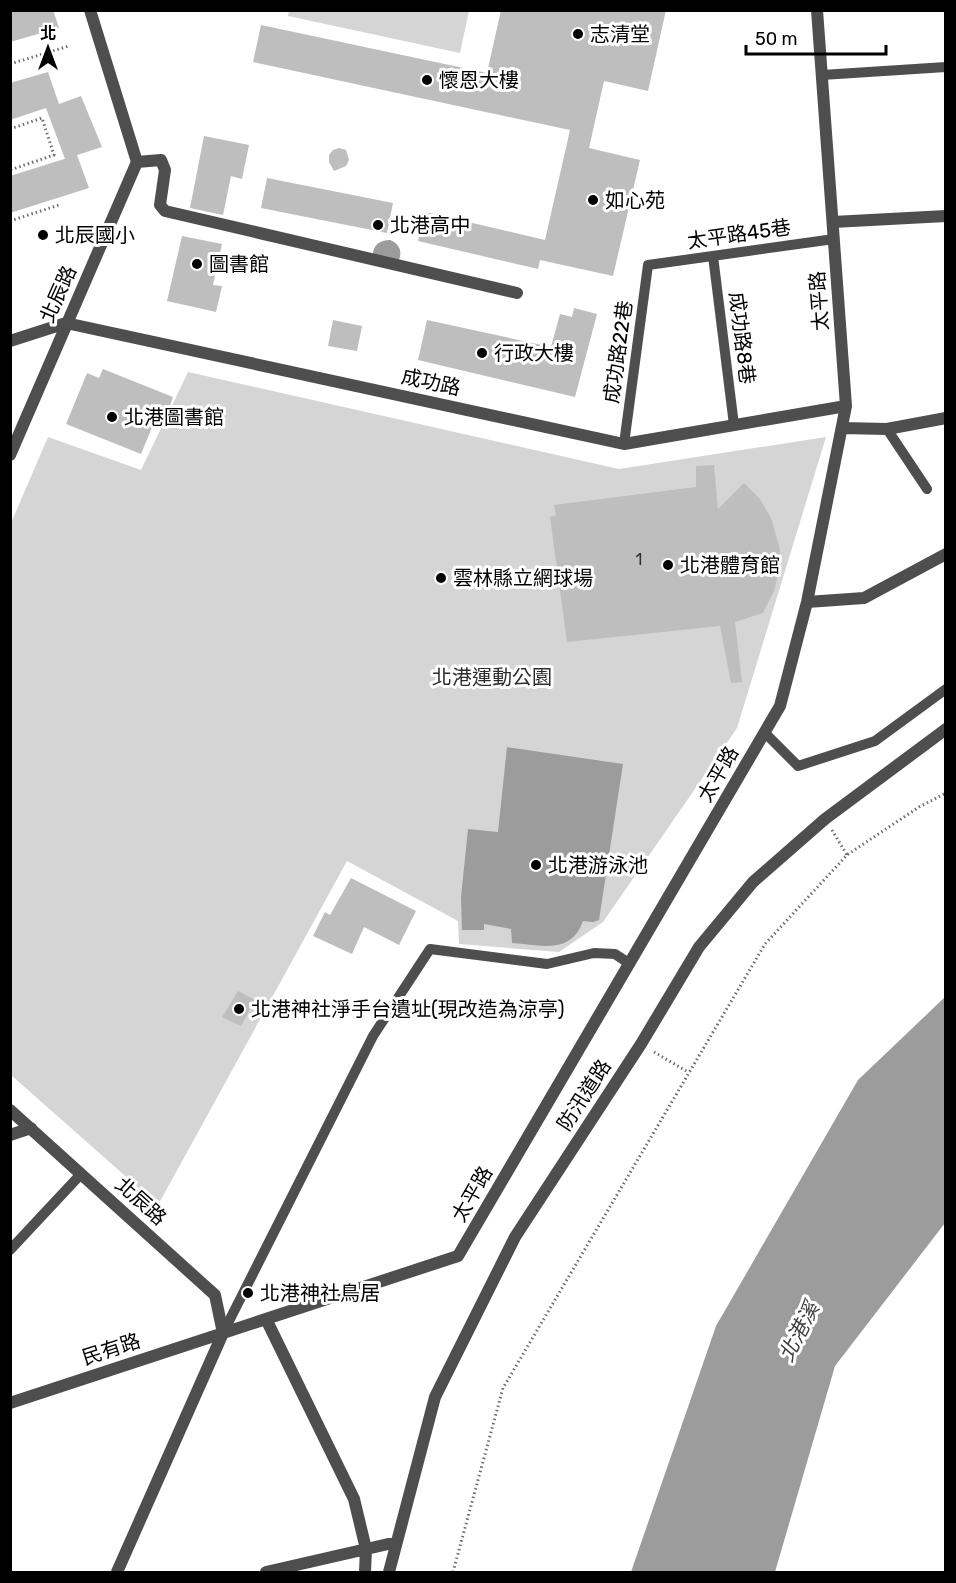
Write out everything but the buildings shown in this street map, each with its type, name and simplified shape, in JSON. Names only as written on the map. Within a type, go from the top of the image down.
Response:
[{"type":"street","points":[[90,10],[137,162],[161,160],[165,170],[160,205],[165,211],[517,293]]},
{"type":"street","name":"太平路","points":[[223,1333],[458,1256],[780,706],[807,602],[846,406],[818,10]]},
{"type":"street","name":"北辰路","points":[[10,455],[137,162]]},
{"type":"street","points":[[833,222],[945,216]]},
{"type":"street","points":[[10,341],[66,323]]},
{"type":"street","name":"成功路","points":[[66,323],[624,444],[846,406]]},
{"type":"street","points":[[842,428],[887,429],[945,418]]},
{"type":"street","points":[[807,602],[864,598],[945,554]]},
{"type":"street","name":"防汛道路","points":[[389,1572],[435,1397],[515,1237],[641,1044],[699,947],[753,882],[825,819],[945,729]]},
{"type":"street","name":"北辰路","points":[[10,1110],[215,1295],[223,1333]]},
{"type":"street","points":[[10,1135],[31,1128]]},
{"type":"street","points":[[266,1319],[354,1499],[366,1549],[365,1572]]},
{"type":"street","points":[[117,1572],[223,1333]]},
{"type":"street","name":"民有路","points":[[10,1403],[223,1333]]},
{"type":"street","points":[[266,1572],[397,1542]]},
{"type":"lane","points":[[822,75],[945,67]]},
{"type":"lane","name":"太平路45巷","points":[[648,265],[834,239]]},
{"type":"lane","name":"成功路8巷","points":[[713,256],[734,425]]},
{"type":"lane","name":"成功路22巷","points":[[624,444],[648,265]]},
{"type":"lane","points":[[887,429],[927,489]]},
{"type":"lane","points":[[765,732],[798,766],[875,741],[945,689]]},
{"type":"lane","points":[[223,1333],[373,1036],[430,949],[547,964],[594,953],[615,954],[630,964]]},
{"type":"lane","points":[[10,1250],[81,1174]]},
{"type":"path","points":[[10,64],[69,46]]},
{"type":"path","points":[[10,129],[42,118],[54,155],[10,170]]},
{"type":"path","points":[[10,221],[59,205]]},
{"type":"path","points":[[453,1572],[503,1388],[765,944],[847,855],[919,807],[945,793]]},
{"type":"path","points":[[825,819],[847,855]]},
{"type":"path","points":[[654,1052],[689,1073]]},
{"type":"green space","points":[[289,10],[469,11],[460,53],[288,16]]},
{"type":"green space","name":"北港運動公園","points":[[188,372],[619,469],[826,437],[737,728],[603,922],[559,952],[459,944],[458,921],[347,861],[158,1205],[11,1075],[11,523],[48,437],[141,470]]},
{"type":"water","points":[[390,240],[400,249],[398,262],[373,257],[377,244]]},
{"type":"water","name":"北港游泳池","points":[[507,747],[623,764],[599,920],[583,921],[578,932],[571,939],[554,946],[512,943],[511,929],[484,924],[484,930],[462,930],[461,897],[468,829],[498,832]]},
{"type":"water","name":"北港溪","points":[[945,997],[945,1223],[835,1366],[775,1572],[631,1572],[716,1326],[858,1080]]},
{"type":"place","name":"志清堂","points":[[578,34]]},
{"type":"place","name":"懷恩大樓","points":[[427,80]]},
{"type":"place","name":"如心苑","points":[[593,200]]},
{"type":"place","name":"北港高中","points":[[378,225]]},
{"type":"place","name":"北辰國小","points":[[43,235]]},
{"type":"place","name":"圖書館","points":[[197,264]]},
{"type":"place","name":"行政大樓","points":[[482,353]]},
{"type":"place","name":"北港圖書館","points":[[112,417]]},
{"type":"place","name":"北港體育館","points":[[668,565]]},
{"type":"place","name":"雲林縣立網球場","points":[[441,578]]},
{"type":"place","name":"北港游泳池","points":[[536,865]]},
{"type":"place","name":"北港神社淨手台遺址(現改造為涼亭)","points":[[239,1009]]},
{"type":"place","name":"北港神社鳥居","points":[[248,1293]]}]
